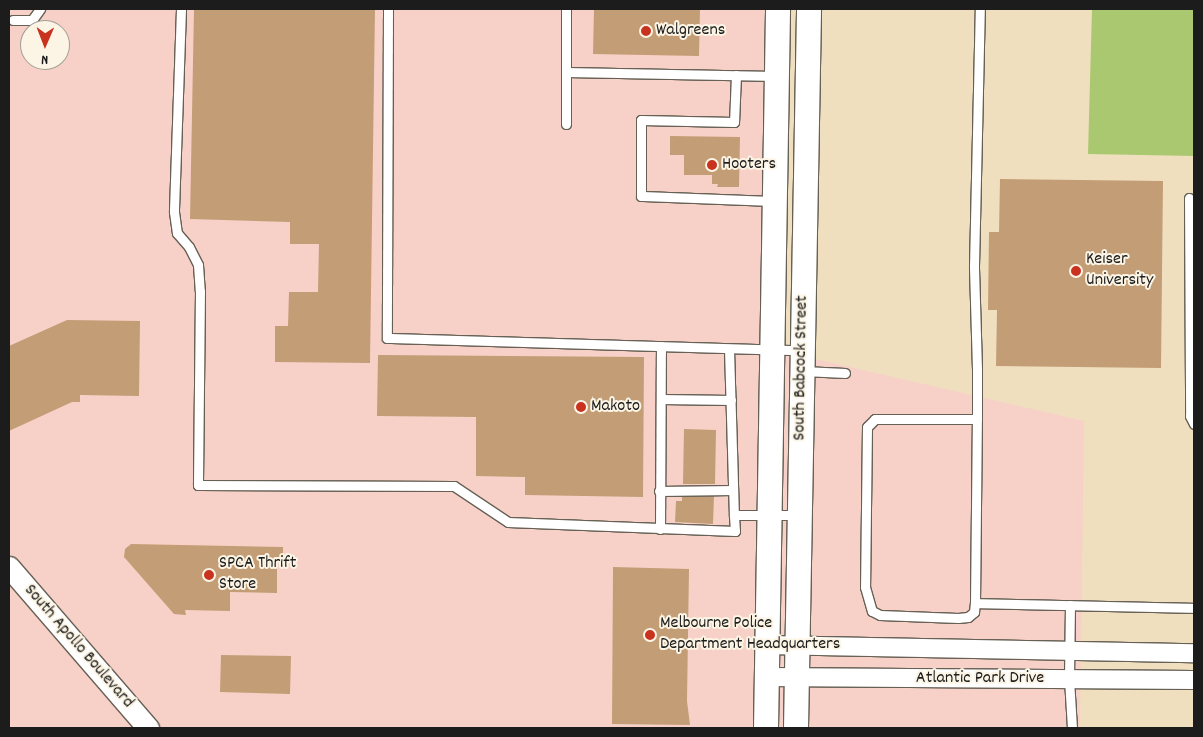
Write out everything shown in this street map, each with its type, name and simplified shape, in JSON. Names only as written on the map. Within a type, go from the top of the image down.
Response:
[{"type":"main road","name":"South Babcock Street","points":[[766,728],[778,9]]},
{"type":"main road","name":"South Babcock Street","points":[[796,728],[809,9]]},
{"type":"street","name":"South Apollo Boulevard","points":[[9,567],[148,728]]},
{"type":"street","name":"Atlantic Park Drive","points":[[767,645],[1194,653]]},
{"type":"street","name":"Atlantic Park Drive","points":[[767,677],[1194,680]]},
{"type":"lane","points":[[14,20],[32,20],[40,9]]},
{"type":"lane","points":[[181,9],[174,212],[177,233],[189,247],[198,265],[200,290],[198,485],[454,486],[508,522],[735,531],[729,349]]},
{"type":"lane","points":[[388,9],[387,338],[772,349],[845,373]]},
{"type":"lane","points":[[566,9],[566,124]]},
{"type":"lane","points":[[977,419],[875,419],[867,427],[865,587],[872,611],[880,615],[968,617],[974,612],[977,419],[977,318],[974,266],[980,9]]},
{"type":"lane","points":[[566,72],[777,76]]},
{"type":"lane","points":[[736,75],[734,122],[641,120],[641,196],[775,201]]},
{"type":"lane","points":[[1190,198],[1190,416],[1194,424]]},
{"type":"lane","points":[[660,529],[661,346]]},
{"type":"lane","points":[[661,399],[731,400]]},
{"type":"lane","points":[[660,491],[733,490]]},
{"type":"lane","points":[[734,515],[799,515]]},
{"type":"lane","points":[[975,603],[1194,608]]},
{"type":"lane","points":[[1070,605],[1069,679],[1072,728]]},
{"type":"shaded area","points":[[9,9],[778,9],[772,349],[1084,421],[1080,728],[9,728]]},
{"type":"green space","points":[[1092,9],[1194,9],[1194,156],[1088,154]]},
{"type":"building","points":[[194,9],[375,9],[370,363],[275,362],[275,326],[288,326],[289,292],[318,292],[319,244],[290,244],[290,222],[190,219]]},
{"type":"building","name":"Walgreens","points":[[594,9],[700,9],[699,56],[593,54]]},
{"type":"building","name":"Hooters","points":[[670,136],[740,137],[739,187],[717,187],[718,184],[712,184],[712,175],[684,175],[684,155],[670,155]]},
{"type":"building","name":"Keiser University","points":[[1000,179],[1163,181],[1161,368],[996,366],[997,310],[988,310],[989,232],[999,232]]},
{"type":"building","points":[[67,320],[140,321],[139,396],[80,395],[80,402],[72,402],[9,431],[9,346]]},
{"type":"building","points":[[378,355],[644,357],[643,497],[525,495],[525,477],[476,476],[476,417],[377,416]]},
{"type":"building","points":[[684,429],[716,430],[715,484],[683,484]]},
{"type":"building","points":[[714,496],[713,524],[675,522],[676,501],[682,501],[682,497]]},
{"type":"building","name":"SPCA Thrift Store","points":[[131,544],[283,547],[283,559],[277,559],[277,593],[230,592],[230,611],[185,610],[186,615],[174,614],[124,557],[125,549]]},
{"type":"building","name":"Melbourne Police Department Headquarters","points":[[613,567],[689,569],[687,701],[690,725],[612,724]]},
{"type":"building","points":[[221,655],[291,656],[290,694],[220,692]]},
{"type":"place","name":"Walgreens","points":[[646,31]]},
{"type":"place","name":"Hooters","points":[[712,165]]},
{"type":"place","name":"Keiser University","points":[[1076,271]]},
{"type":"place","name":"Makoto","points":[[581,407]]},
{"type":"place","name":"SPCA Thrift Store","points":[[209,575]]},
{"type":"place","name":"Melbourne Police Department Headquarters","points":[[650,635]]}]
